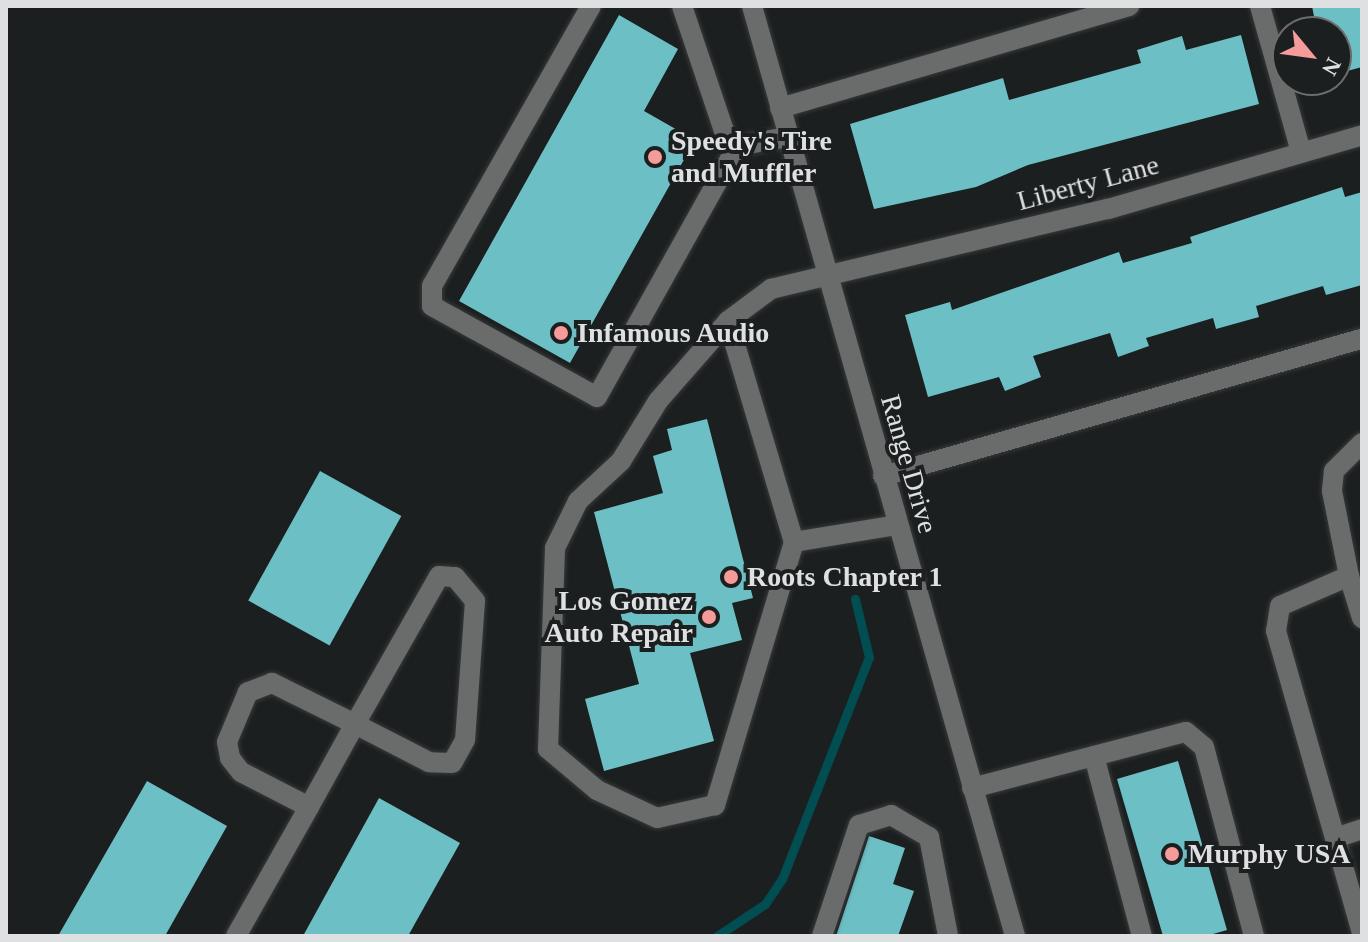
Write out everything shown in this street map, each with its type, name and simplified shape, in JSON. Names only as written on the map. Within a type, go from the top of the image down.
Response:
[{"type":"street","points":[[591,6],[432,286],[432,306],[597,397],[737,146]]},
{"type":"street","points":[[682,6],[725,134],[737,146]]},
{"type":"street","name":"Range Drive","points":[[752,6],[1015,936]]},
{"type":"street","points":[[780,108],[1129,6]]},
{"type":"street","points":[[1260,6],[1301,152]]},
{"type":"street","name":"Liberty Lane","points":[[794,542],[715,805],[686,817],[657,818],[597,790],[548,749],[555,548],[578,501],[621,461],[658,401],[728,321],[771,289],[827,280],[1362,135]]},
{"type":"street","points":[[737,146],[788,137]]},
{"type":"street","points":[[728,321],[794,542],[897,525]]},
{"type":"street","points":[[883,476],[1362,339]]},
{"type":"street","points":[[1362,443],[1334,471],[1332,491],[1349,576],[1362,618]]},
{"type":"street","points":[[236,936],[309,807],[355,724],[439,576],[455,577],[475,601],[465,740],[452,763],[429,762],[355,724],[272,683],[248,692],[237,710],[230,758],[241,772],[309,807]]},
{"type":"street","points":[[1349,576],[1280,606],[1276,631],[1362,933]]},
{"type":"street","points":[[972,788],[1186,732],[1204,747],[1254,936]]},
{"type":"street","points":[[1094,756],[1142,936]]},
{"type":"street","points":[[822,936],[859,825],[891,815],[929,837],[948,936]]},
{"type":"street","points":[[1335,838],[1362,829]]},
{"type":"building","points":[[1312,6],[1362,6],[1362,67],[1352,70],[1352,16],[1314,16]]},
{"type":"building","points":[[619,15],[678,49],[644,111],[695,140],[570,363],[459,301]]},
{"type":"building","points":[[1241,35],[1259,104],[1028,165],[976,187],[874,209],[850,124],[1003,78],[1009,100],[1141,63],[1137,50],[1182,36],[1186,50]]},
{"type":"building","points":[[1342,187],[1345,197],[1362,192],[1362,285],[1326,295],[1323,286],[1256,306],[1259,317],[1216,329],[1213,318],[1146,338],[1149,346],[1118,357],[1110,333],[1033,356],[1041,377],[1005,391],[999,377],[928,397],[905,315],[950,302],[952,310],[1119,252],[1123,263],[1192,243],[1190,237]]},
{"type":"building","points":[[707,419],[753,598],[732,603],[742,640],[690,653],[714,741],[604,771],[585,699],[639,684],[594,512],[663,493],[653,456],[672,450],[667,429]]},
{"type":"building","points":[[320,471],[401,516],[330,646],[248,600]]},
{"type":"building","name":"Murphy USA","points":[[1178,761],[1227,930],[1206,936],[1163,936],[1117,779]]},
{"type":"building","points":[[147,781],[227,826],[165,936],[58,936]]},
{"type":"building","points":[[379,798],[460,843],[408,936],[303,936]]},
{"type":"building","points":[[869,836],[905,848],[893,884],[914,891],[898,936],[836,936]]},
{"type":"waterway","points":[[717,936],[765,904],[782,879],[869,657],[855,599]]},
{"type":"place","name":"Speedy's Tire and Muffler","points":[[655,157]]},
{"type":"place","name":"Infamous Audio","points":[[561,333]]},
{"type":"place","name":"Roots Chapter 1","points":[[731,577]]},
{"type":"place","name":"Los Gomez Auto Repair","points":[[709,617]]},
{"type":"place","name":"Murphy USA","points":[[1172,854]]}]
